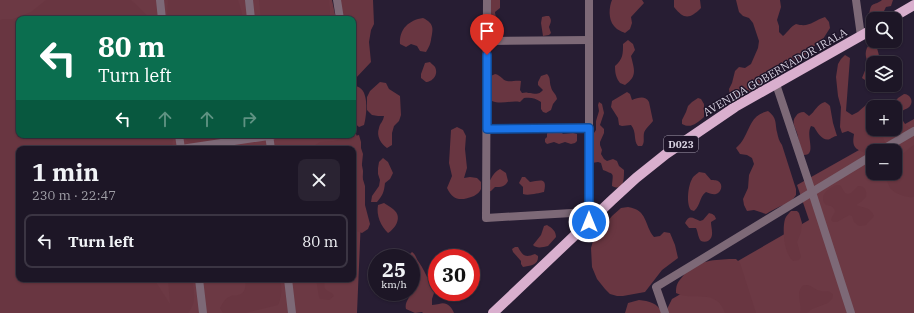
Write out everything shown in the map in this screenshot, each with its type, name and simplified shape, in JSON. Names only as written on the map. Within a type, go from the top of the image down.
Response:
[{"type":"main road","points":[[902,12],[914,5]]},
{"type":"main road","name":"AVENIDA GOBERNADOR IRALA","points":[[493,313],[589,217],[666,154],[735,107],[866,33]]},
{"type":"street","points":[[160,0],[162,16]]},
{"type":"street","points":[[249,0],[251,16]]},
{"type":"street","points":[[337,0],[340,16]]},
{"type":"street","points":[[487,0],[486,218],[589,217],[589,0]]},
{"type":"street","points":[[856,0],[861,36]]},
{"type":"street","points":[[487,41],[589,40]]},
{"type":"street","points":[[776,84],[851,313]]},
{"type":"street","points":[[487,129],[589,128]]},
{"type":"street","points":[[891,144],[914,130]]},
{"type":"street","points":[[200,146],[252,138]]},
{"type":"street","points":[[665,313],[656,287],[866,159]]},
{"type":"street","points":[[199,282],[203,313]]},
{"type":"street","points":[[288,282],[292,313]]},
{"type":"shaded area","points":[[0,0],[332,0],[335,16],[16,16],[16,138],[356,138],[356,133],[363,171],[357,313],[143,313],[126,282],[356,282],[356,146],[16,146],[16,169],[0,273]]},
{"type":"shaded area","points":[[46,0],[131,0],[148,16],[21,16],[31,12]]},
{"type":"shaded area","points":[[168,0],[238,0],[242,16],[167,16]]},
{"type":"shaded area","points":[[259,0],[329,0],[329,16],[261,16]]},
{"type":"shaded area","points":[[335,0],[373,0],[374,24],[371,30],[369,42],[371,62],[356,78],[356,16],[339,16]]},
{"type":"shaded area","points":[[490,0],[500,0],[500,8],[495,12],[496,18],[494,29],[496,33],[502,36],[502,38],[496,46],[490,43]]},
{"type":"shaded area","points":[[612,0],[642,0],[644,3],[631,17],[632,23],[630,29],[625,33],[615,27],[612,23],[610,17],[610,6]]},
{"type":"shaded area","points":[[674,0],[700,0],[701,8],[690,16],[684,16],[674,7]]},
{"type":"shaded area","points":[[736,0],[780,0],[781,7],[777,20],[779,32],[783,36],[796,24],[808,25],[825,17],[829,22],[830,28],[823,39],[807,52],[804,57],[780,65],[763,84],[745,94],[741,99],[734,100],[730,96],[729,89],[735,71],[739,67],[745,68],[751,64],[758,48],[759,41],[753,23],[749,18],[743,16],[739,12]]},
{"type":"shaded area","points":[[882,0],[893,0],[891,6],[886,7],[884,12],[870,12],[872,6]]},
{"type":"shaded area","points":[[549,16],[551,19],[549,27],[551,33],[543,36],[541,23],[542,17]]},
{"type":"shaded area","points":[[16,18],[16,138],[173,138],[172,146],[16,146],[16,282],[157,282],[170,304],[168,282],[192,282],[194,301],[188,313],[0,313],[0,20]]},
{"type":"shaded area","points":[[423,18],[430,22],[433,30],[429,47],[426,52],[420,51],[417,46],[411,44],[406,47],[400,44],[401,34],[406,26],[413,21]]},
{"type":"shaded area","points":[[628,40],[633,44],[635,50],[631,56],[634,72],[632,78],[625,85],[620,83],[615,66],[620,61],[622,56],[623,44]]},
{"type":"shaded area","points":[[867,48],[877,48],[879,56],[866,56]]},
{"type":"shaded area","points":[[845,55],[850,58],[846,111],[852,115],[866,105],[866,136],[882,136],[885,142],[882,144],[866,144],[866,153],[856,148],[853,141],[854,134],[848,131],[842,133],[840,127],[841,107],[836,77],[838,64]]},
{"type":"shaded area","points":[[430,62],[435,67],[436,73],[433,79],[426,82],[421,78],[421,74],[425,63]]},
{"type":"shaded area","points":[[866,68],[866,80],[862,78]]},
{"type":"shaded area","points":[[495,74],[507,81],[521,81],[520,90],[522,93],[536,94],[543,90],[538,85],[541,76],[547,74],[550,85],[557,99],[551,110],[546,113],[541,109],[541,102],[533,98],[524,98],[520,102],[499,103],[492,101],[491,76]]},
{"type":"shaded area","points":[[380,82],[386,83],[389,89],[400,96],[401,115],[399,121],[394,126],[392,133],[392,145],[387,148],[381,142],[378,134],[379,126],[384,116],[372,115],[367,110],[367,97],[370,91]]},
{"type":"shaded area","points":[[356,87],[362,90],[366,101],[364,125],[359,127],[356,124]]},
{"type":"shaded area","points":[[627,92],[630,94],[632,100],[646,98],[649,102],[653,121],[646,128],[642,146],[638,146],[634,130],[631,125],[619,125],[618,118],[611,107],[612,101]]},
{"type":"shaded area","points":[[906,94],[910,96],[912,102],[909,107],[902,111],[902,100],[896,100]]},
{"type":"shaded area","points":[[698,98],[701,99],[704,104],[704,117],[691,126],[682,124],[682,120],[688,106]]},
{"type":"shaded area","points":[[599,102],[602,104],[604,113],[600,125],[604,129],[600,142],[602,150],[601,154],[607,161],[613,159],[617,161],[619,166],[624,170],[622,184],[619,187],[612,186],[612,175],[603,170],[601,163],[592,163],[591,133],[594,133],[596,130]]},
{"type":"shaded area","points":[[825,102],[830,106],[837,136],[827,140],[820,136],[814,127],[811,126],[809,135],[811,149],[810,152],[803,155],[794,124],[794,119],[801,112],[804,112],[809,116],[820,104]]},
{"type":"shaded area","points":[[768,111],[775,120],[778,137],[796,189],[796,195],[790,202],[766,214],[754,210],[747,211],[744,205],[743,199],[748,188],[749,175],[754,164],[752,158],[747,155],[740,154],[736,148],[755,118],[758,115]]},
{"type":"shaded area","points":[[902,117],[903,121],[908,127],[910,128],[914,126],[914,130],[902,134]]},
{"type":"shaded area","points":[[914,119],[914,313],[665,313],[672,299],[809,220],[797,185],[866,146],[866,180],[902,180],[902,144],[870,144],[884,136],[902,136],[902,126]]},
{"type":"shaded area","points":[[457,127],[463,130],[466,136],[465,149],[467,168],[464,178],[477,178],[481,182],[480,191],[474,196],[465,199],[455,198],[447,188],[452,176],[449,163],[451,130]]},
{"type":"shaded area","points":[[548,131],[561,132],[563,134],[577,134],[577,141],[571,144],[565,142],[559,144],[554,142],[547,144],[545,139]]},
{"type":"shaded area","points":[[359,135],[363,154],[361,173],[365,186],[365,205],[370,224],[368,229],[362,233],[356,231],[356,146],[315,146],[320,142],[356,138],[356,136]]},
{"type":"shaded area","points":[[184,138],[231,138],[195,144]]},
{"type":"shaded area","points":[[914,145],[914,197],[908,197],[895,192],[890,188],[886,180],[902,180],[902,155]]},
{"type":"shaded area","points":[[383,158],[388,162],[393,173],[390,179],[385,183],[383,193],[379,200],[377,202],[371,202],[372,196],[379,186],[380,180],[378,168],[379,162]]},
{"type":"shaded area","points":[[500,169],[506,173],[507,183],[504,186],[495,187],[491,191],[487,192],[491,179]]},
{"type":"shaded area","points":[[699,172],[705,173],[711,180],[720,182],[721,188],[716,194],[706,192],[702,196],[694,211],[691,210],[688,204],[689,190],[694,176]]},
{"type":"shaded area","points":[[522,177],[525,177],[530,182],[544,182],[544,192],[531,195],[523,194],[523,187],[519,183]]},
{"type":"shaded area","points":[[840,185],[845,193],[848,194],[858,186],[865,189],[866,197],[856,205],[869,209],[873,213],[874,216],[866,225],[859,226],[854,222],[852,216],[849,215],[837,222],[833,222],[831,220],[835,210],[826,205],[823,198],[827,190]]},
{"type":"shaded area","points":[[384,203],[394,210],[398,217],[397,223],[388,233],[378,217],[378,205]]},
{"type":"shaded area","points":[[628,207],[639,211],[654,237],[660,236],[664,232],[670,233],[678,258],[662,270],[645,292],[617,296],[610,294],[597,279],[592,267],[591,248],[596,235],[612,216],[621,208]]},
{"type":"shaded area","points":[[791,211],[797,211],[799,213],[802,223],[801,232],[797,242],[801,257],[799,260],[793,261],[788,253],[784,235],[785,219]]},
{"type":"shaded area","points":[[709,213],[714,215],[716,219],[711,222],[712,233],[710,239],[703,242],[699,238],[696,228],[689,228],[685,223],[688,218],[693,218],[700,221],[703,220]]},
{"type":"shaded area","points":[[547,225],[551,227],[556,237],[548,246],[536,247],[533,245],[541,235],[544,226]]},
{"type":"shaded area","points":[[518,247],[521,252],[527,256],[535,254],[538,256],[536,263],[523,267],[521,261],[513,252],[512,249]]},
{"type":"shaded area","points":[[736,259],[740,263],[756,313],[725,313],[721,305],[716,300],[676,293],[678,282],[693,267],[704,262]]},
{"type":"shaded area","points":[[420,264],[428,277],[428,301],[432,301],[432,305],[444,303],[452,309],[454,313],[415,313],[406,309],[407,301],[420,301]]},
{"type":"shaded area","points":[[245,282],[280,282],[281,292],[278,305],[245,313],[223,313],[220,308],[226,299],[243,293]]},
{"type":"shaded area","points":[[316,282],[324,282],[325,288],[334,296],[329,300],[320,299]]},
{"type":"shaded area","points":[[804,285],[809,285],[822,291],[830,292],[833,295],[832,299],[828,303],[812,309],[807,313],[800,313],[801,309],[799,294]]},
{"type":"shaded area","points":[[639,300],[653,303],[662,313],[625,313],[628,303]]},
{"type":"route","points":[[487,55],[487,129],[589,128],[589,222]]}]
